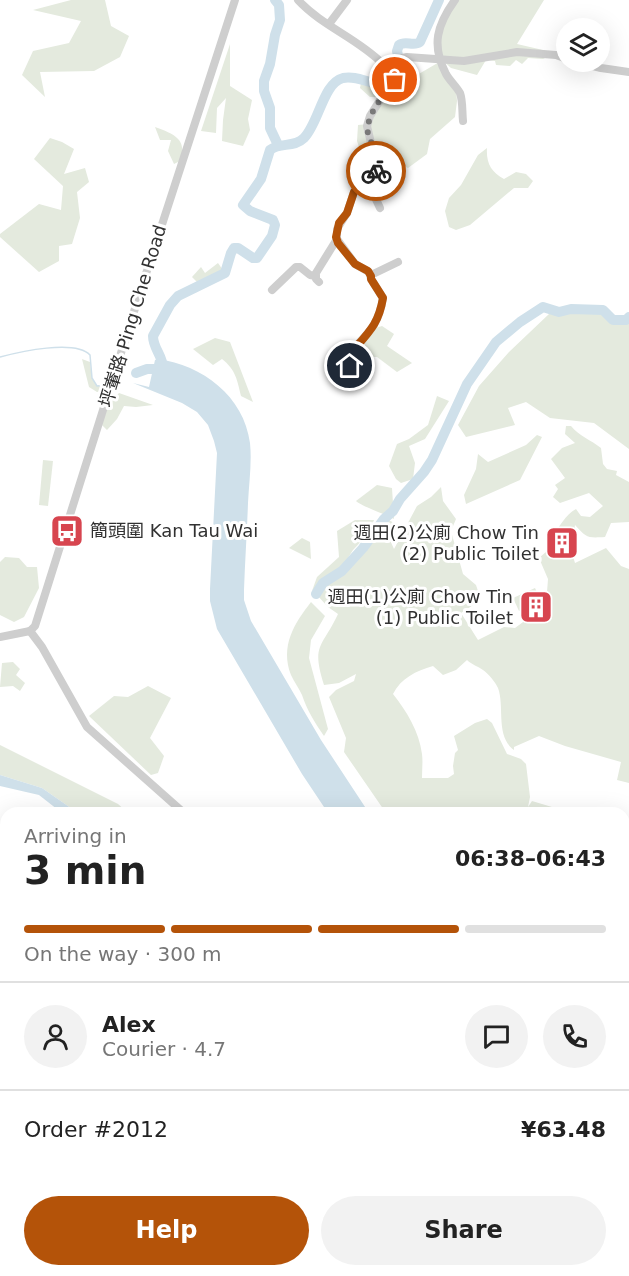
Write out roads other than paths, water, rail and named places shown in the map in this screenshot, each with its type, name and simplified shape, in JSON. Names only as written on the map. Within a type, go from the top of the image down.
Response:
[{"type":"street","name":"坪輋路 Ping Che Road","points":[[30,631],[37,620],[235,0]]},
{"type":"street","points":[[272,290],[296,267],[300,267],[318,279],[323,261],[337,239],[337,229],[347,213],[354,192],[378,168],[381,160],[380,154],[371,143],[367,126],[376,106],[393,86],[395,80],[390,71],[369,50],[311,13],[298,0]]},
{"type":"street","points":[[329,24],[347,0]]},
{"type":"street","points":[[455,0],[438,31],[437,44],[447,75],[460,94],[463,121]]},
{"type":"street","points":[[382,63],[411,57],[464,61],[517,52],[556,56]]},
{"type":"street","points":[[610,69],[629,72]]},
{"type":"street","points":[[367,180],[380,208]]},
{"type":"street","points":[[337,239],[355,264],[368,271],[383,298],[375,327],[357,346],[361,350],[350,366]]},
{"type":"street","points":[[371,276],[398,262]]},
{"type":"street","points":[[0,637],[30,631],[42,647],[87,726],[177,807]]},
{"type":"waterway","points":[[275,0],[279,5],[280,20],[264,81],[264,91],[270,108],[270,128],[278,145]]},
{"type":"waterway","points":[[163,369],[153,336],[170,305],[178,296],[225,273],[234,248],[257,258],[272,236],[275,225],[273,220],[250,211],[243,205],[261,179],[270,150],[296,143],[304,138],[314,123],[326,95],[336,81],[348,77],[384,84],[401,68],[397,51],[399,45],[420,42],[439,0]]},
{"type":"waterway","points":[[316,594],[323,583],[342,571],[363,548],[400,499],[424,472],[432,460],[467,384],[496,342],[543,307],[559,312],[571,309],[603,310],[613,320],[626,320],[629,317]]},
{"type":"waterway","points":[[0,357],[46,348],[83,350],[90,355],[92,378],[97,386],[106,385]]},
{"type":"waterway","points":[[136,373],[147,369],[165,369]]},
{"type":"place","name":"簡頭圍 Kan Tau Wai","points":[[67,531]]},
{"type":"place","name":"週田(2)公廁 Chow Tin (2) Public Toilet","points":[[562,543]]},
{"type":"place","name":"週田(1)公廁 Chow Tin (1) Public Toilet","points":[[536,607]]}]
